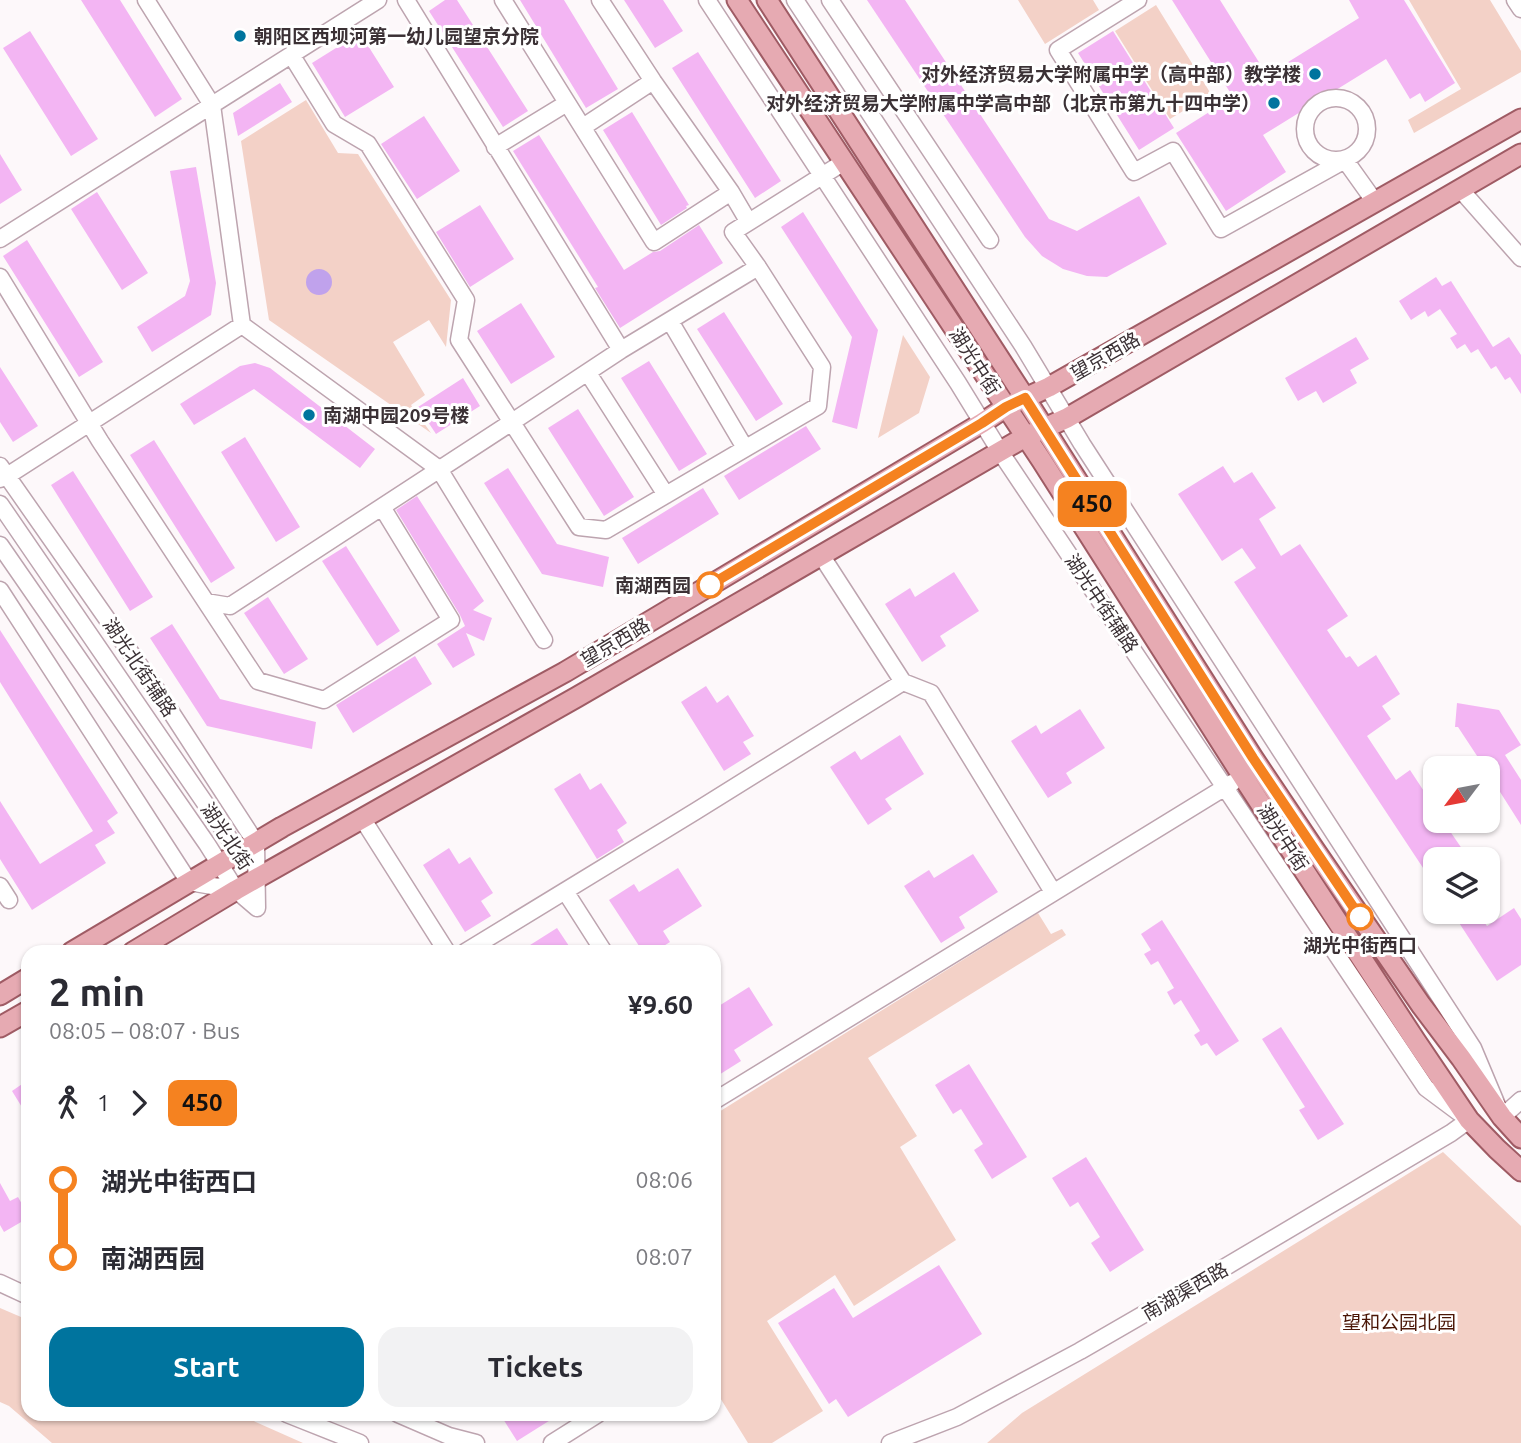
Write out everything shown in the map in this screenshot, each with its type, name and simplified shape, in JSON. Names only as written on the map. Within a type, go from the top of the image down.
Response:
[{"type":"main road","name":"湖光中街","points":[[737,0],[1050,473],[1243,777],[1415,1040],[1469,1120],[1521,1171]]},
{"type":"main road","name":"湖光中街","points":[[775,3],[838,112],[1025,398],[1253,758],[1421,1005],[1502,1117],[1521,1138]]},
{"type":"main road","name":"望京西路","points":[[84,945],[247,848],[565,672],[1006,407],[1049,387],[1521,119]]},
{"type":"main road","name":"望京西路","points":[[145,945],[256,878],[578,697],[1025,438],[1067,418],[1521,154]]},
{"type":"main road","points":[[0,995],[21,982]]},
{"type":"main road","points":[[0,1027],[21,1015]]},
{"type":"street","points":[[146,0],[212,105],[243,325],[439,469],[544,640]]},
{"type":"street","points":[[0,239],[377,0]]},
{"type":"street","points":[[406,0],[621,350]]},
{"type":"street","points":[[503,0],[654,242],[731,192]]},
{"type":"street","points":[[600,0],[731,192],[748,222]]},
{"type":"street","name":"湖光中街辅路","points":[[707,0],[1001,453],[1426,1088],[1469,1120]]},
{"type":"street","points":[[795,0],[1049,387],[1090,456],[1473,1048],[1502,1117],[1521,1100]]},
{"type":"street","points":[[830,0],[990,240]]},
{"type":"street","points":[[1138,0],[1058,50],[1134,172],[1173,151],[1221,229],[1354,155],[1362,148],[1368,128],[1366,117],[1352,102],[1331,98],[1321,101],[1309,113],[1306,120],[1306,139],[1317,155],[1335,161],[1345,160]]},
{"type":"street","points":[[1515,0],[1521,9]]},
{"type":"street","points":[[292,56],[334,124],[368,144],[466,300],[459,340],[579,527],[606,530],[818,406],[822,367],[733,232],[844,162]]},
{"type":"street","points":[[583,127],[653,81]]},
{"type":"street","points":[[838,112],[859,98]]},
{"type":"street","points":[[495,147],[567,103]]},
{"type":"street","points":[[1345,160],[1375,202]]},
{"type":"street","points":[[1460,189],[1521,258]]},
{"type":"street","points":[[206,602],[230,606],[621,350],[758,267]]},
{"type":"street","points":[[0,277],[89,423],[258,681],[324,699],[451,620],[382,507]]},
{"type":"street","points":[[670,321],[746,448]]},
{"type":"street","points":[[2,474],[89,423],[243,325]]},
{"type":"street","points":[[588,373],[666,495]]},
{"type":"street","name":"湖光北街辅路","points":[[2,474],[156,689],[247,848]]},
{"type":"street","name":"湖光北街","points":[[0,504],[247,848]]},
{"type":"street","name":"湖光北街","points":[[0,545],[236,890]]},
{"type":"street","points":[[821,555],[903,682],[931,693],[1053,892]]},
{"type":"street","points":[[0,590],[189,882],[236,890]]},
{"type":"street","points":[[476,945],[903,682]]},
{"type":"street","points":[[721,1097],[1243,777]]},
{"type":"street","points":[[362,818],[443,945]]},
{"type":"street","points":[[247,848],[256,878]]},
{"type":"street","points":[[565,891],[600,945]]},
{"type":"street","name":"南湖渠西路","points":[[890,1443],[957,1417],[1080,1351],[1283,1233],[1469,1120]]},
{"type":"street","points":[[0,1283],[21,1293]]},
{"type":"street","points":[[305,1421],[360,1443]]},
{"type":"street","points":[[414,1421],[449,1436],[476,1443]]},
{"type":"street","points":[[552,1443],[587,1421]]},
{"type":"green space","points":[[1018,0],[1093,0],[1099,10],[1045,44]]},
{"type":"green space","points":[[1409,0],[1490,0],[1521,51],[1521,72],[1414,133],[1408,120],[1461,89]]},
{"type":"green space","points":[[1156,5],[1211,94],[1170,119],[1115,31]]},
{"type":"green space","points":[[306,100],[338,153],[358,154],[451,300],[446,347],[429,320],[393,342],[425,395],[411,405],[431,433],[269,320],[241,141]]},
{"type":"green space","points":[[903,335],[930,377],[919,413],[878,438]]},
{"type":"green space","points":[[1038,913],[1051,934],[1062,929],[1066,935],[868,1058],[917,1136],[900,1147],[956,1240],[854,1306],[835,1275],[767,1321],[823,1411],[772,1443],[748,1443],[721,1399],[721,1111]]},
{"type":"green space","name":"望和公园北园","points":[[1443,1152],[1521,1226],[1521,1443],[987,1443],[1022,1413]]},
{"type":"green space","points":[[0,1308],[21,1317],[21,1416],[0,1402]]},
{"type":"green space","points":[[26,1421],[254,1421],[303,1443],[52,1443]]},
{"type":"shaded area","points":[[319,269],[328,273],[332,282],[328,291],[319,295],[310,291],[306,282],[310,273]]},
{"type":"building","points":[[81,0],[120,0],[182,99],[155,117]]},
{"type":"building","points":[[445,0],[457,0],[528,111],[503,127],[429,11]]},
{"type":"building","points":[[520,0],[564,0],[618,89],[586,108]]},
{"type":"building","points":[[624,0],[663,0],[683,31],[655,48]]},
{"type":"building","points":[[867,0],[905,0],[1049,219],[1077,231],[1139,196],[1167,244],[1107,277],[1087,276],[1063,269],[1042,256],[1025,237]]},
{"type":"building","points":[[1172,0],[1220,0],[1267,75],[1359,18],[1349,0],[1404,0],[1455,83],[1425,102],[1420,93],[1410,99],[1386,59],[1263,135],[1286,172],[1226,211],[1176,133],[1233,97]]},
{"type":"building","points":[[30,31],[98,139],[71,156],[3,48]]},
{"type":"building","points":[[1113,31],[1174,128],[1139,150],[1078,53]]},
{"type":"building","points":[[360,33],[394,87],[345,117],[312,63]]},
{"type":"building","points":[[698,52],[781,181],[755,198],[672,68]]},
{"type":"building","points":[[280,83],[292,102],[238,136],[233,113]]},
{"type":"building","points":[[632,112],[689,205],[661,225],[603,130]]},
{"type":"building","points":[[424,116],[460,171],[417,199],[381,144]]},
{"type":"building","points":[[539,135],[624,270],[653,252],[660,251],[699,225],[723,263],[620,328],[595,288],[598,287],[513,151]]},
{"type":"building","points":[[0,154],[22,190],[0,204]]},
{"type":"building","points":[[196,167],[216,283],[211,315],[152,352],[137,327],[185,296],[190,281],[170,171]]},
{"type":"building","points":[[97,192],[148,273],[122,290],[71,209]]},
{"type":"building","points":[[480,205],[514,259],[470,287],[436,232]]},
{"type":"building","points":[[803,212],[878,330],[857,429],[832,422],[852,337],[781,227]]},
{"type":"building","points":[[27,240],[103,362],[79,377],[3,256]]},
{"type":"building","points":[[1436,277],[1442,286],[1451,281],[1493,347],[1509,337],[1521,355],[1521,394],[1510,377],[1505,380],[1496,366],[1491,369],[1478,349],[1471,353],[1465,344],[1457,349],[1450,338],[1457,334],[1440,309],[1428,317],[1425,311],[1411,320],[1399,301]]},
{"type":"building","points":[[521,303],[555,357],[511,384],[477,331]]},
{"type":"building","points":[[724,312],[783,404],[756,421],[697,329]]},
{"type":"building","points":[[1356,337],[1369,359],[1350,370],[1357,383],[1323,403],[1316,391],[1298,401],[1285,378]]},
{"type":"building","points":[[649,361],[707,454],[679,471],[621,378]]},
{"type":"building","name":"南湖中园209号楼","points":[[255,363],[270,368],[375,449],[360,468],[254,389],[194,425],[180,404],[240,366]]},
{"type":"building","points":[[0,367],[38,426],[13,442],[0,422]]},
{"type":"building","points":[[463,378],[480,406],[436,434],[418,407]]},
{"type":"building","points":[[578,409],[634,497],[604,516],[548,428]]},
{"type":"building","points":[[806,426],[821,449],[739,500],[724,476]]},
{"type":"building","points":[[245,437],[300,527],[276,542],[221,452]]},
{"type":"building","points":[[154,440],[235,568],[211,583],[130,455]]},
{"type":"building","points":[[1223,466],[1234,483],[1252,472],[1276,508],[1259,519],[1281,556],[1300,544],[1348,616],[1327,630],[1346,658],[1350,656],[1358,667],[1376,655],[1400,694],[1382,706],[1391,719],[1367,736],[1396,780],[1410,770],[1423,790],[1423,833],[1451,833],[1461,847],[1423,847],[1423,868],[1234,582],[1256,568],[1242,548],[1222,561],[1178,494]]},
{"type":"building","points":[[508,468],[557,544],[609,557],[603,587],[542,574],[484,483]]},
{"type":"building","points":[[73,471],[153,597],[130,611],[51,485]]},
{"type":"building","points":[[703,488],[719,514],[638,564],[622,538]]},
{"type":"building","points":[[417,496],[484,601],[473,610],[492,618],[484,641],[466,633],[475,655],[453,668],[437,644],[465,626],[396,510]]},
{"type":"building","points":[[346,546],[400,631],[377,646],[322,561]]},
{"type":"building","points":[[954,572],[979,611],[940,636],[946,646],[922,662],[885,604],[910,588],[915,597]]},
{"type":"building","points":[[268,597],[308,659],[284,674],[244,613]]},
{"type":"building","points":[[172,624],[220,699],[316,722],[312,749],[207,726],[150,638]]},
{"type":"building","points":[[0,630],[118,813],[107,821],[115,833],[95,845],[106,863],[32,910],[0,859],[0,801],[40,864],[93,831],[0,682]]},
{"type":"building","points":[[415,656],[432,684],[353,733],[336,705]]},
{"type":"building","points":[[706,686],[717,703],[728,695],[754,736],[743,742],[751,754],[724,771],[681,702]]},
{"type":"building","points":[[1457,703],[1499,710],[1521,745],[1505,755],[1521,780],[1521,825],[1500,792],[1500,756],[1477,756],[1458,727],[1455,727]]},
{"type":"building","points":[[1080,709],[1105,748],[1066,773],[1072,783],[1048,798],[1011,741],[1036,725],[1041,734]]},
{"type":"building","points":[[900,735],[924,774],[885,799],[892,809],[868,825],[830,767],[855,751],[861,760]]},
{"type":"building","points":[[580,773],[590,790],[601,783],[627,823],[617,830],[624,842],[597,859],[554,789]]},
{"type":"building","points":[[449,848],[459,864],[470,857],[493,893],[481,901],[491,916],[465,932],[423,865]]},
{"type":"building","points":[[973,854],[998,892],[959,917],[965,928],[941,943],[904,886],[929,870],[934,878]]},
{"type":"building","points":[[678,868],[702,906],[663,931],[670,942],[665,945],[638,945],[609,900],[634,884],[639,892]]},
{"type":"building","points":[[1514,908],[1521,919],[1521,965],[1497,981],[1460,924],[1500,924],[1500,917]]},
{"type":"building","points":[[1162,920],[1239,1041],[1216,1056],[1207,1043],[1201,1046],[1194,1035],[1200,1031],[1181,1000],[1174,1005],[1167,992],[1174,988],[1158,961],[1151,965],[1144,954],[1151,950],[1141,934]]},
{"type":"building","points":[[557,928],[568,945],[530,945]]},
{"type":"building","points":[[749,987],[773,1025],[734,1050],[741,1061],[721,1074],[721,1005]]},
{"type":"building","points":[[1281,1027],[1344,1124],[1318,1140],[1299,1110],[1305,1107],[1262,1039]]},
{"type":"building","points":[[969,1064],[1027,1157],[992,1179],[974,1150],[983,1144],[961,1109],[953,1114],[935,1085]]},
{"type":"building","points":[[21,1085],[21,1106],[12,1091]]},
{"type":"building","points":[[1086,1157],[1144,1250],[1110,1272],[1091,1243],[1100,1237],[1078,1202],[1070,1207],[1052,1178]]},
{"type":"building","points":[[0,1183],[10,1201],[18,1197],[21,1202],[21,1222],[4,1232],[0,1225]]},
{"type":"building","points":[[939,1265],[982,1334],[848,1417],[836,1399],[829,1404],[778,1323],[834,1288],[853,1318]]},
{"type":"building","points":[[504,1421],[549,1421],[517,1441]]},
{"type":"bus line","name":"450","points":[[710,585],[1025,398],[1253,758],[1360,917]]},
{"type":"place","name":"朝阳区西坝河第一幼儿园望京分院","points":[[240,36]]},
{"type":"place","name":"对外经济贸易大学附属中学（高中部）教学楼","points":[[1315,74]]},
{"type":"place","name":"对外经济贸易大学附属中学高中部（北京市第九十四中学）","points":[[1274,103]]},
{"type":"place","name":"南湖中园209号楼","points":[[309,415]]},
{"type":"place","name":"南湖西园","points":[[710,585]]},
{"type":"place","name":"湖光中街西口","points":[[1360,917]]}]
